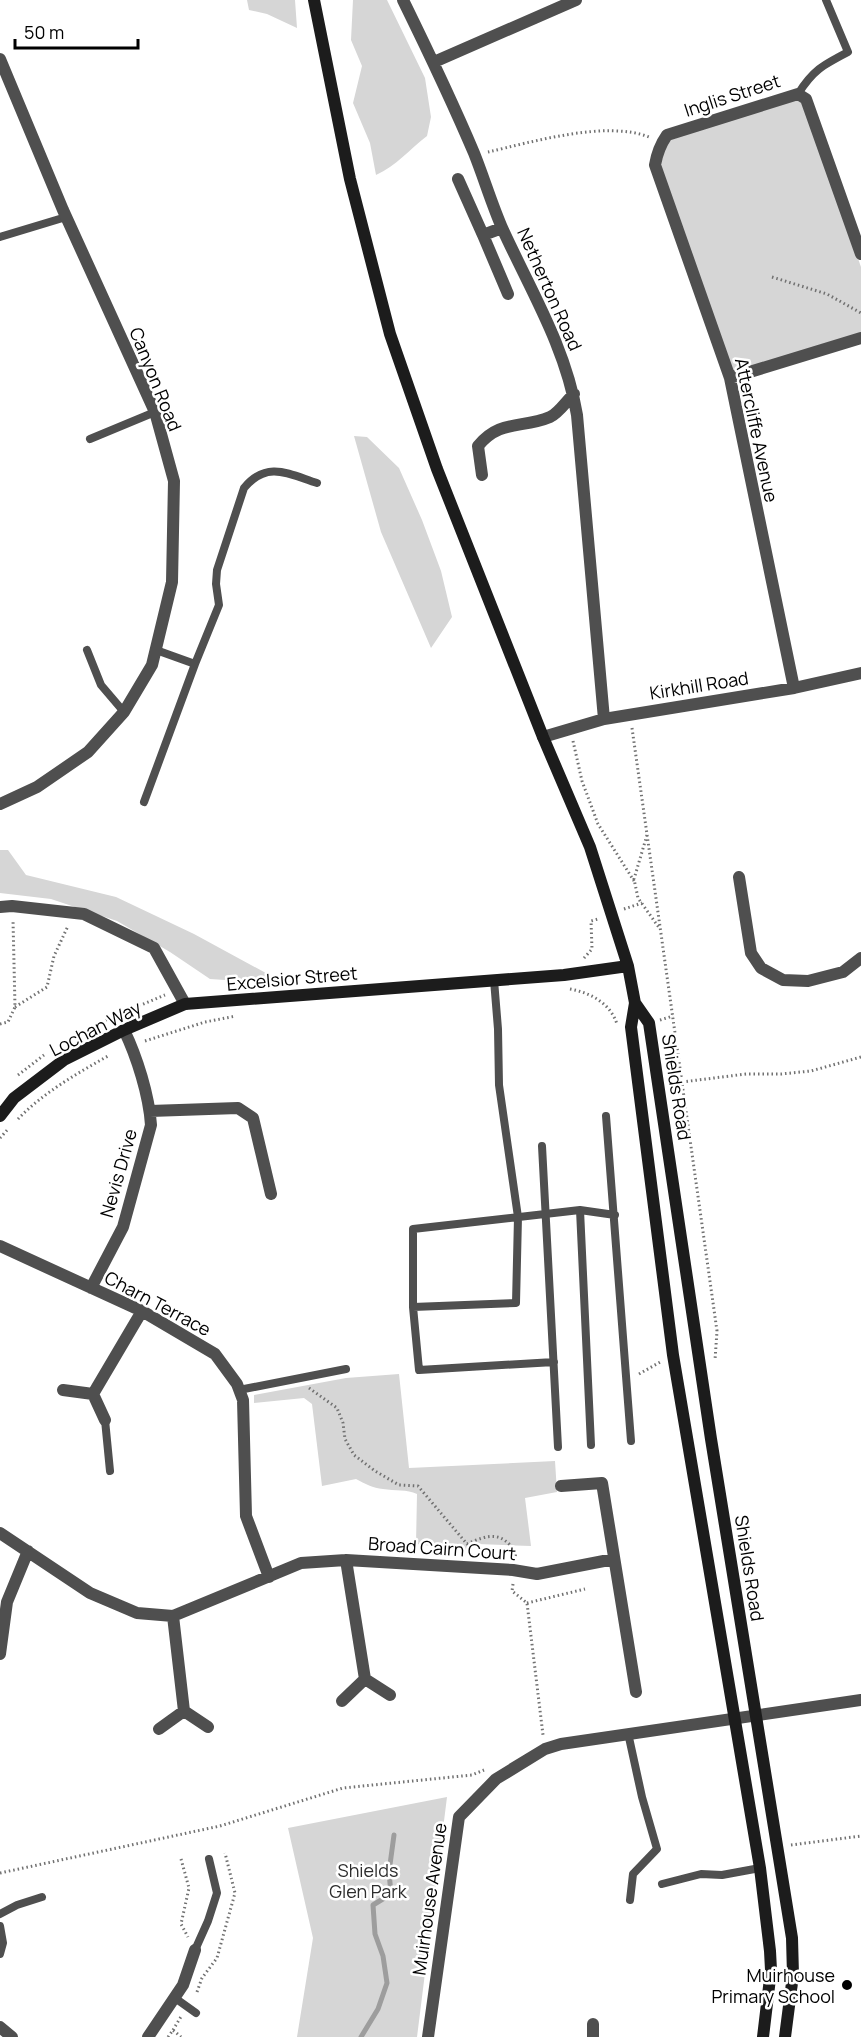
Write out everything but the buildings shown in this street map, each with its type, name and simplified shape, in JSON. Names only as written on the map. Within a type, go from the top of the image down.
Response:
[{"type":"main road","points":[[314,0],[350,179],[390,334],[437,469],[543,737],[590,847],[628,966],[635,1003]]},
{"type":"main road","name":"Excelsior Street","points":[[185,1005],[564,975],[628,966]]},
{"type":"main road","name":"Shields Road","points":[[635,1003],[631,1027],[673,1355],[760,1868],[771,1970],[763,2037]]},
{"type":"main road","name":"Shields Road","points":[[635,1003],[649,1023],[711,1439],[792,1938],[793,1975],[785,2037]]},
{"type":"main road","name":"Lochan Way","points":[[0,1116],[14,1098],[64,1060],[124,1030],[185,1005]]},
{"type":"street","name":"Netherton Road","points":[[403,0],[434,62],[475,155],[502,228],[552,331],[574,393],[604,719]]},
{"type":"street","points":[[434,62],[576,0]]},
{"type":"street","name":"Canyon Road","points":[[0,59],[66,217],[155,412],[174,482],[172,582],[152,665],[124,712],[88,752],[37,787],[0,803]]},
{"type":"street","name":"Inglis Street","points":[[659,147],[668,135],[798,94],[806,99],[861,254]]},
{"type":"street","name":"Attercliffe Avenue","points":[[659,147],[655,165],[730,378],[794,687]]},
{"type":"street","points":[[458,179],[508,294]]},
{"type":"street","points":[[483,235],[502,228]]},
{"type":"street","points":[[730,378],[861,338]]},
{"type":"street","points":[[482,475],[478,447],[484,438],[498,429],[552,416],[574,393]]},
{"type":"street","name":"Kirkhill Road","points":[[543,737],[604,719],[861,674]]},
{"type":"street","points":[[739,877],[751,953],[761,968],[783,980],[808,981],[843,972],[861,958]]},
{"type":"street","points":[[6,907],[84,914],[154,948],[185,1005]]},
{"type":"street","name":"Nevis Drive","points":[[91,1288],[123,1227],[151,1125],[150,1111],[132,1046],[124,1030]]},
{"type":"street","points":[[150,1111],[238,1108],[253,1118],[271,1194]]},
{"type":"street","name":"Charn Terrace","points":[[0,1245],[142,1311],[215,1354],[237,1384],[243,1400],[246,1515],[269,1577]]},
{"type":"street","points":[[93,1394],[142,1311]]},
{"type":"street","points":[[63,1390],[93,1394]]},
{"type":"street","points":[[93,1394],[105,1420]]},
{"type":"street","points":[[561,1486],[602,1483],[636,1692]]},
{"type":"street","points":[[0,1533],[90,1593],[137,1613],[173,1616],[184,1711],[208,1727]]},
{"type":"street","points":[[0,1654],[7,1602],[28,1551]]},
{"type":"street","name":"Broad Cairn Court","points":[[173,1616],[301,1563],[346,1560],[513,1570],[537,1574],[614,1559]]},
{"type":"street","points":[[346,1560],[365,1679],[390,1695]]},
{"type":"street","points":[[342,1701],[365,1679]]},
{"type":"street","name":"Muirhouse Avenue","points":[[428,2037],[459,1817],[496,1779],[545,1749],[561,1744],[861,1700]]},
{"type":"street","points":[[159,1729],[184,1711]]},
{"type":"street","points":[[148,2037],[183,1985],[195,1950]]},
{"type":"street","points":[[0,2027],[12,2037]]},
{"type":"lane","points":[[798,94],[821,65],[848,52],[826,0]]},
{"type":"lane","points":[[0,237],[66,217]]},
{"type":"lane","points":[[90,439],[155,412]]},
{"type":"lane","points":[[144,802],[219,605],[217,570],[244,488],[251,479],[269,471],[279,471],[317,483]]},
{"type":"lane","points":[[87,650],[101,685],[124,712]]},
{"type":"lane","points":[[156,650],[195,664]]},
{"type":"lane","points":[[413,1307],[516,1303],[518,1217],[499,1085],[494,980]]},
{"type":"lane","points":[[606,1116],[631,1441]]},
{"type":"lane","points":[[542,1146],[558,1447]]},
{"type":"lane","points":[[554,1362],[419,1370],[413,1307],[413,1229],[580,1210],[615,1215]]},
{"type":"lane","points":[[580,1210],[591,1445]]},
{"type":"lane","points":[[239,1390],[346,1369]]},
{"type":"lane","points":[[105,1420],[110,1471]]},
{"type":"lane","points":[[628,1733],[642,1797],[657,1849],[633,1874],[630,1900]]},
{"type":"lane","points":[[195,1950],[217,1893],[209,1859]]},
{"type":"lane","points":[[662,1884],[701,1874],[722,1875],[760,1868]]},
{"type":"lane","points":[[0,1914],[17,1905],[42,1897]]},
{"type":"lane","points":[[0,1926],[3,1943],[0,1954]]},
{"type":"lane","points":[[175,1998],[196,2013]]},
{"type":"path","points":[[475,155],[547,139],[611,130],[639,133],[659,147]]},
{"type":"path","points":[[772,276],[827,294],[861,313]]},
{"type":"path","points":[[629,715],[648,834],[717,1331],[715,1363]]},
{"type":"path","points":[[570,729],[582,780],[598,824],[634,881],[638,898],[661,931]]},
{"type":"path","points":[[634,881],[648,834]]},
{"type":"path","points":[[0,1024],[8,1022],[15,1007],[15,967],[6,907]]},
{"type":"path","points":[[15,1007],[47,987],[54,956],[67,926],[84,914]]},
{"type":"path","points":[[0,1138],[20,1116],[61,1084],[111,1054],[205,1022],[237,1016]]},
{"type":"path","points":[[682,1082],[746,1074],[811,1071],[861,1057]]},
{"type":"path","points":[[626,1368],[639,1374],[673,1355]]},
{"type":"path","points":[[299,1390],[310,1388],[337,1408],[343,1423],[345,1439],[354,1455],[399,1485],[418,1486],[467,1544],[484,1537],[496,1537],[508,1541],[516,1553],[512,1591],[527,1603],[545,1749]]},
{"type":"path","points":[[527,1603],[585,1589]]},
{"type":"path","points":[[0,1873],[220,1827],[343,1788],[471,1775],[492,1767]]},
{"type":"path","points":[[778,1846],[861,1836]]},
{"type":"path","points":[[168,2037],[200,1987],[202,1978],[217,1958],[235,1893],[225,1853]]},
{"type":"path","points":[[181,1859],[189,1888],[181,1924],[195,1950]]},
{"type":"path","points":[[173,2030],[181,2037]]},
{"type":"green space","points":[[247,0],[295,0],[297,28],[267,14],[249,10]]},
{"type":"green space","points":[[353,0],[387,0],[425,78],[431,117],[427,136],[396,162],[376,175],[370,143],[353,103],[362,66],[351,40]]},
{"type":"green space","points":[[796,98],[803,103],[861,267],[861,335],[733,373],[661,167],[662,153],[672,137]]},
{"type":"green space","points":[[354,436],[367,437],[399,468],[441,571],[452,617],[431,648],[381,532]]},
{"type":"green space","points":[[0,850],[8,850],[26,875],[116,897],[194,934],[286,984],[210,979],[117,921],[51,899],[0,893]]},
{"type":"green space","points":[[399,1374],[409,1468],[555,1461],[557,1492],[525,1498],[531,1546],[478,1544],[467,1550],[416,1544],[417,1494],[376,1488],[356,1479],[322,1486],[312,1404],[304,1398],[254,1403],[254,1395],[346,1378]]},
{"type":"green space","name":"Shields Glen Park","points":[[447,1797],[417,2037],[297,2037],[313,1938],[288,1828]]},
{"type":"waterway","points":[[361,2037],[378,2009],[387,1983],[383,1956],[375,1934],[373,1905],[391,1894],[389,1872],[394,1835]]},
{"type":"place","name":"Muirhouse Primary School","points":[[847,1985]]}]
